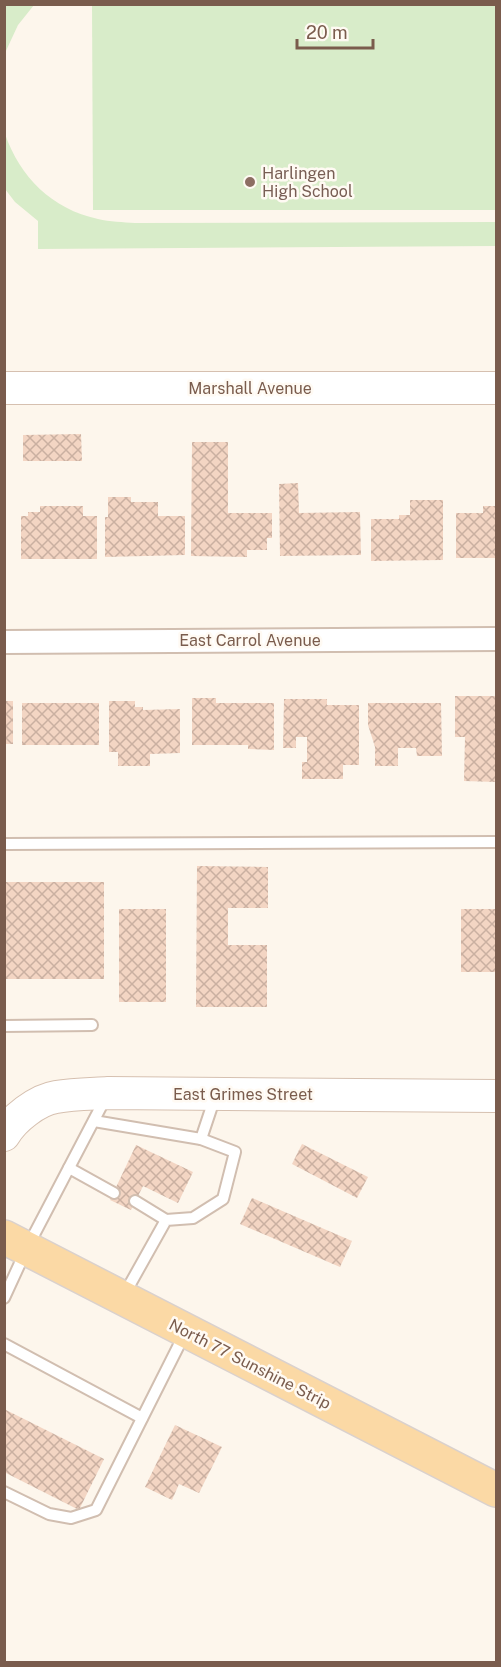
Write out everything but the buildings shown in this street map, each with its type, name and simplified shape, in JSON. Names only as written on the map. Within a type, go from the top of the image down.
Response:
[{"type":"main road","name":"North 77 Sunshine Strip","points":[[16,1243],[496,1490]]},
{"type":"street","name":"Marshall Avenue","points":[[4,388],[496,388]]},
{"type":"street","name":"East Carrol Avenue","points":[[4,642],[496,639]]},
{"type":"street","name":"East Grimes Street","points":[[4,1135],[9,1127],[30,1109],[54,1097],[108,1093],[496,1096]]},
{"type":"lane","points":[[4,844],[496,842]]},
{"type":"lane","points":[[4,1026],[92,1025]]},
{"type":"lane","points":[[4,1298],[16,1243],[69,1168],[108,1093]]},
{"type":"lane","points":[[201,1139],[216,1094]]},
{"type":"lane","points":[[94,1121],[201,1139],[235,1152],[223,1198],[193,1218],[166,1221],[135,1202]]},
{"type":"lane","points":[[69,1168],[114,1193]]},
{"type":"lane","points":[[122,1298],[166,1221]]},
{"type":"lane","points":[[4,1492],[49,1514],[71,1518],[96,1510],[186,1331]]},
{"type":"lane","points":[[4,1344],[142,1418]]},
{"type":"green space","points":[[5,4],[34,5],[18,25],[5,53]]},
{"type":"green space","points":[[92,5],[496,5],[496,210],[93,210]]},
{"type":"green space","points":[[5,134],[19,164],[40,189],[66,208],[98,219],[135,223],[496,222],[496,246],[38,249],[38,221],[15,202],[5,189]]},
{"type":"place","name":"Harlingen High School","points":[[250,182]]}]
